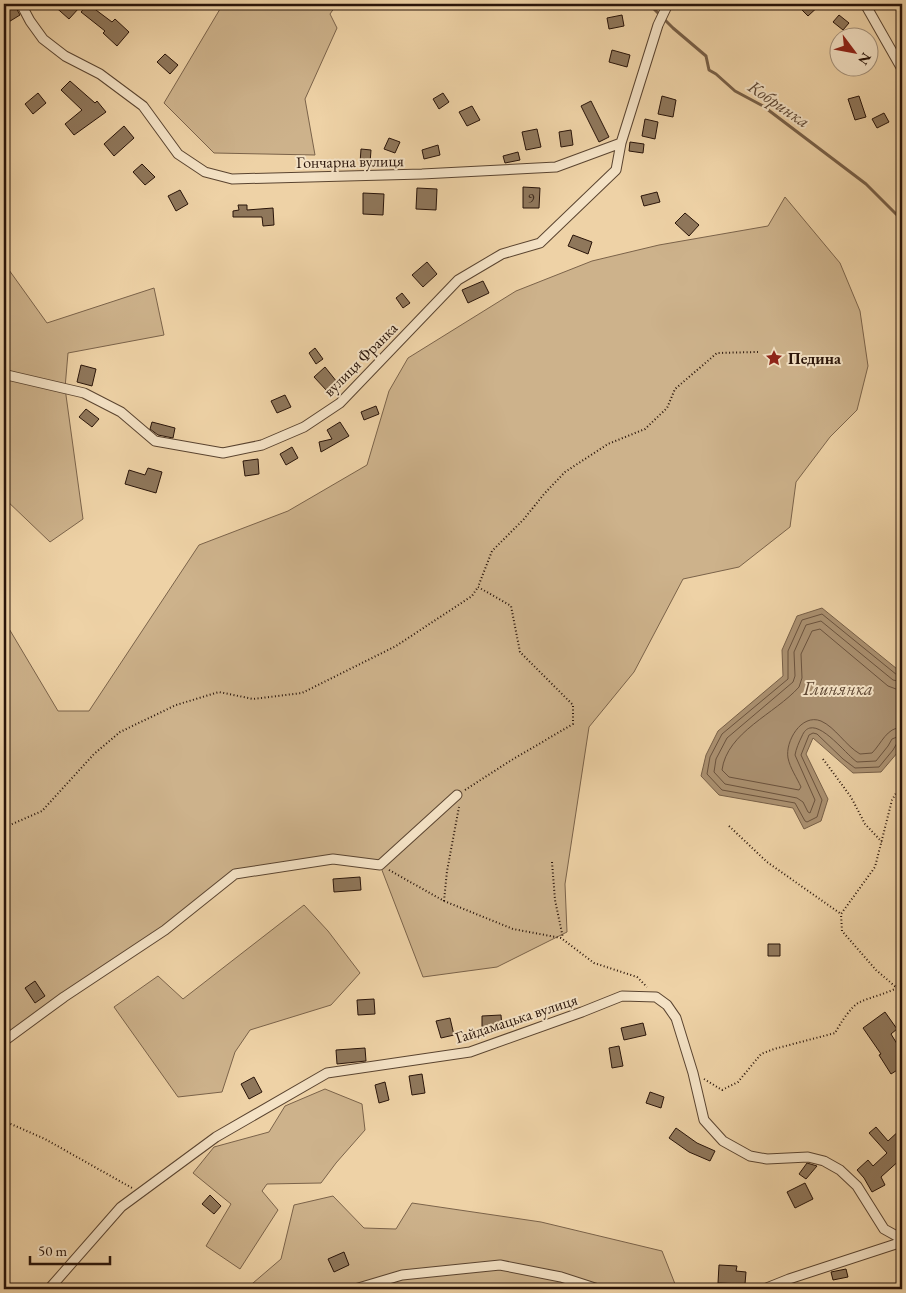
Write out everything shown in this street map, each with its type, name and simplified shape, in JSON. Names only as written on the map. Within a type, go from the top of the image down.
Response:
[{"type":"street","name":"Гончарна вулиця","points":[[21,4],[43,40],[65,56],[100,74],[142,106],[178,154],[205,172],[232,178],[422,174],[556,167],[621,143]]},
{"type":"street","points":[[865,4],[902,69]]},
{"type":"street","points":[[621,143],[666,6]]},
{"type":"street","name":"вулиця Франка","points":[[5,374],[84,393],[121,412],[155,441],[223,452],[262,445],[304,427],[340,403],[458,280],[502,254],[540,244],[616,170],[621,143]]},
{"type":"street","points":[[4,1041],[64,997],[165,930],[235,874],[333,859],[380,865],[459,794]]},
{"type":"street","name":"Гайдамацька вулиця","points":[[49,1289],[121,1207],[140,1192],[216,1137],[327,1073],[470,1052],[622,996],[656,997]]},
{"type":"street","points":[[656,997],[667,1005],[676,1018],[693,1073],[704,1120],[723,1141],[750,1156],[767,1159],[808,1158],[824,1161],[840,1170],[857,1186],[884,1229],[902,1240]]},
{"type":"street","points":[[764,1289],[902,1240]]},
{"type":"street","points":[[355,1289],[402,1275],[500,1265],[561,1277],[598,1289]]},
{"type":"path","points":[[4,831],[10,826],[42,811],[94,754],[120,732],[176,705],[219,692],[252,699],[302,693],[396,646],[472,596],[478,587],[492,551],[524,519],[565,472],[608,444],[645,429],[667,408],[675,389],[717,353],[758,352]]},
{"type":"path","points":[[444,901],[459,794],[573,724],[574,705],[520,652],[511,606],[478,587]]},
{"type":"path","points":[[823,759],[851,797],[865,824],[882,842]]},
{"type":"path","points":[[693,1073],[722,1090],[738,1082],[761,1054],[774,1048],[836,1033],[842,1021],[858,1002],[880,996],[897,988],[876,970],[842,931],[841,914],[875,867],[892,800],[902,783]]},
{"type":"path","points":[[729,826],[767,862],[841,914]]},
{"type":"path","points":[[552,862],[555,900],[563,938]]},
{"type":"path","points":[[380,865],[444,901],[512,929],[563,938],[594,963],[637,977],[656,997]]},
{"type":"path","points":[[4,1120],[45,1139],[140,1192]]},
{"type":"shaded area","points":[[223,4],[337,4],[330,14],[337,28],[305,99],[315,155],[214,153],[164,103]]},
{"type":"shaded area","points":[[785,197],[840,263],[860,311],[868,366],[857,410],[830,437],[796,482],[790,527],[739,567],[683,579],[634,672],[589,727],[565,884],[567,932],[497,967],[423,977],[380,865],[333,859],[235,874],[4,1041],[4,626],[8,627],[58,711],[89,711],[199,545],[288,511],[367,465],[389,391],[408,358],[516,291],[592,261],[659,245],[768,226]]},
{"type":"shaded area","points":[[4,263],[47,323],[154,288],[164,335],[68,353],[65,388],[83,519],[50,542],[4,498],[4,377],[7,375],[9,362],[4,351]]},
{"type":"shaded area","points":[[304,905],[328,931],[360,973],[331,1005],[250,1030],[235,1052],[222,1092],[178,1097],[114,1007],[158,976],[183,999]]},
{"type":"shaded area","points":[[325,1089],[362,1104],[365,1130],[321,1183],[267,1184],[262,1191],[278,1210],[240,1269],[206,1246],[231,1204],[193,1173],[214,1147],[269,1132],[285,1106]]},
{"type":"shaded area","points":[[333,1196],[364,1228],[396,1229],[412,1203],[541,1222],[662,1251],[677,1289],[246,1289],[281,1259],[294,1205]]},
{"type":"water","name":"Глинянка","points":[[822,608],[902,673],[902,740],[898,752],[881,772],[853,773],[813,738],[806,754],[828,799],[821,821],[804,829],[793,808],[719,795],[701,776],[706,755],[718,731],[783,676],[782,650],[797,616]]},
{"type":"building","points":[[4,4],[14,4],[20,15],[7,23],[4,18],[4,10],[7,8]]},
{"type":"building","points":[[52,4],[74,4],[79,8],[69,19]]},
{"type":"building","points":[[88,4],[112,22],[115,19],[129,32],[117,46],[103,33],[105,31],[81,12]]},
{"type":"building","points":[[796,4],[821,4],[808,16]]},
{"type":"building","points":[[622,15],[624,26],[609,29],[607,18]]},
{"type":"building","points":[[839,15],[849,23],[845,28],[840,28],[833,22]]},
{"type":"building","points":[[612,50],[630,55],[627,67],[609,62]]},
{"type":"building","points":[[165,54],[178,65],[170,74],[157,62]]},
{"type":"building","points":[[70,81],[95,103],[97,101],[106,112],[74,135],[65,124],[82,110],[61,90]]},
{"type":"building","points":[[38,93],[46,103],[33,114],[25,104]]},
{"type":"building","points":[[443,93],[449,102],[439,109],[433,99]]},
{"type":"building","points":[[662,96],[676,100],[673,117],[658,114]]},
{"type":"building","points":[[859,96],[866,117],[855,120],[848,99]]},
{"type":"building","points":[[591,101],[609,137],[599,142],[581,106]]},
{"type":"building","points":[[472,106],[480,120],[467,126],[459,112]]},
{"type":"building","points":[[884,113],[889,122],[877,128],[872,119]]},
{"type":"building","points":[[645,119],[658,122],[655,139],[642,136]]},
{"type":"building","points":[[124,126],[134,138],[114,156],[104,144]]},
{"type":"building","points":[[537,129],[541,147],[526,150],[522,132]]},
{"type":"building","points":[[571,130],[573,145],[561,147],[559,132]]},
{"type":"building","points":[[389,138],[400,142],[395,153],[384,149]]},
{"type":"building","points":[[630,142],[644,144],[643,153],[629,151]]},
{"type":"building","points":[[438,145],[440,155],[424,159],[422,150]]},
{"type":"building","points":[[361,149],[371,150],[370,163],[360,163]]},
{"type":"building","points":[[518,152],[520,160],[505,163],[503,156]]},
{"type":"building","points":[[142,164],[155,177],[145,185],[133,172]]},
{"type":"building","points":[[523,187],[540,188],[539,208],[523,208]]},
{"type":"building","points":[[417,188],[437,189],[436,210],[416,209]]},
{"type":"building","points":[[180,190],[188,204],[176,211],[168,196]]},
{"type":"building","points":[[657,192],[660,202],[644,206],[641,196]]},
{"type":"building","points":[[363,193],[384,194],[383,215],[363,214]]},
{"type":"building","points":[[238,205],[247,205],[247,210],[273,208],[274,225],[263,226],[262,217],[233,217],[233,211],[239,210]]},
{"type":"building","points":[[685,213],[699,225],[689,236],[675,223]]},
{"type":"building","points":[[573,235],[592,242],[588,254],[568,246]]},
{"type":"building","points":[[427,262],[437,274],[423,287],[412,275]]},
{"type":"building","points":[[483,281],[489,293],[468,303],[462,290]]},
{"type":"building","points":[[402,293],[410,303],[403,308],[396,298]]},
{"type":"building","points":[[315,348],[323,359],[316,364],[309,353]]},
{"type":"building","points":[[81,365],[96,369],[92,386],[77,382]]},
{"type":"building","points":[[325,367],[337,382],[327,391],[314,377]]},
{"type":"building","points":[[285,395],[291,407],[277,413],[271,401]]},
{"type":"building","points":[[376,406],[379,414],[364,420],[361,412]]},
{"type":"building","points":[[86,409],[99,419],[92,427],[79,417]]},
{"type":"building","points":[[152,422],[175,428],[173,438],[158,435],[150,429]]},
{"type":"building","points":[[340,422],[349,436],[321,452],[319,442],[332,439],[327,430]]},
{"type":"building","points":[[292,447],[298,458],[286,465],[280,454]]},
{"type":"building","points":[[258,459],[259,474],[245,476],[243,461]]},
{"type":"building","points":[[148,468],[162,472],[156,493],[125,484],[129,470],[145,475]]},
{"type":"building","points":[[360,877],[361,890],[334,892],[333,879]]},
{"type":"building","points":[[768,944],[780,944],[780,956],[768,956]]},
{"type":"building","points":[[35,981],[45,996],[35,1003],[25,988]]},
{"type":"building","points":[[374,999],[375,1014],[358,1015],[357,1000]]},
{"type":"building","points":[[885,1012],[897,1029],[891,1034],[902,1052],[902,1067],[891,1074],[879,1055],[881,1054],[863,1028]]},
{"type":"building","points":[[501,1015],[502,1027],[482,1029],[482,1016]]},
{"type":"building","points":[[450,1018],[454,1035],[441,1038],[436,1021]]},
{"type":"building","points":[[643,1023],[646,1035],[624,1040],[621,1028]]},
{"type":"building","points":[[619,1046],[623,1066],[612,1068],[609,1048]]},
{"type":"building","points":[[365,1048],[366,1061],[337,1064],[336,1050]]},
{"type":"building","points":[[422,1074],[425,1093],[412,1095],[409,1076]]},
{"type":"building","points":[[254,1077],[262,1092],[249,1099],[241,1084]]},
{"type":"building","points":[[385,1082],[389,1100],[379,1103],[375,1085]]},
{"type":"building","points":[[650,1092],[664,1097],[661,1108],[646,1103]]},
{"type":"building","points":[[876,1127],[888,1141],[902,1128],[902,1158],[881,1177],[885,1185],[872,1192],[857,1170],[868,1160],[873,1166],[887,1153],[869,1133]]},
{"type":"building","points":[[676,1128],[697,1143],[715,1151],[710,1161],[689,1152],[669,1138]]},
{"type":"building","points":[[807,1163],[817,1166],[806,1179],[799,1174]]},
{"type":"building","points":[[805,1183],[813,1199],[795,1208],[787,1192]]},
{"type":"building","points":[[210,1195],[221,1206],[214,1214],[202,1204]]},
{"type":"building","points":[[344,1252],[349,1265],[334,1272],[328,1259]]},
{"type":"building","points":[[719,1265],[737,1266],[736,1271],[746,1272],[745,1284],[718,1283]]},
{"type":"building","points":[[846,1269],[848,1277],[833,1280],[831,1272]]},
{"type":"waterway","name":"Кобринка","points":[[649,4],[673,28],[706,56],[709,70],[735,91],[763,106],[866,184],[902,220]]},
{"type":"place","name":"Педина","points":[[774,358]]}]
